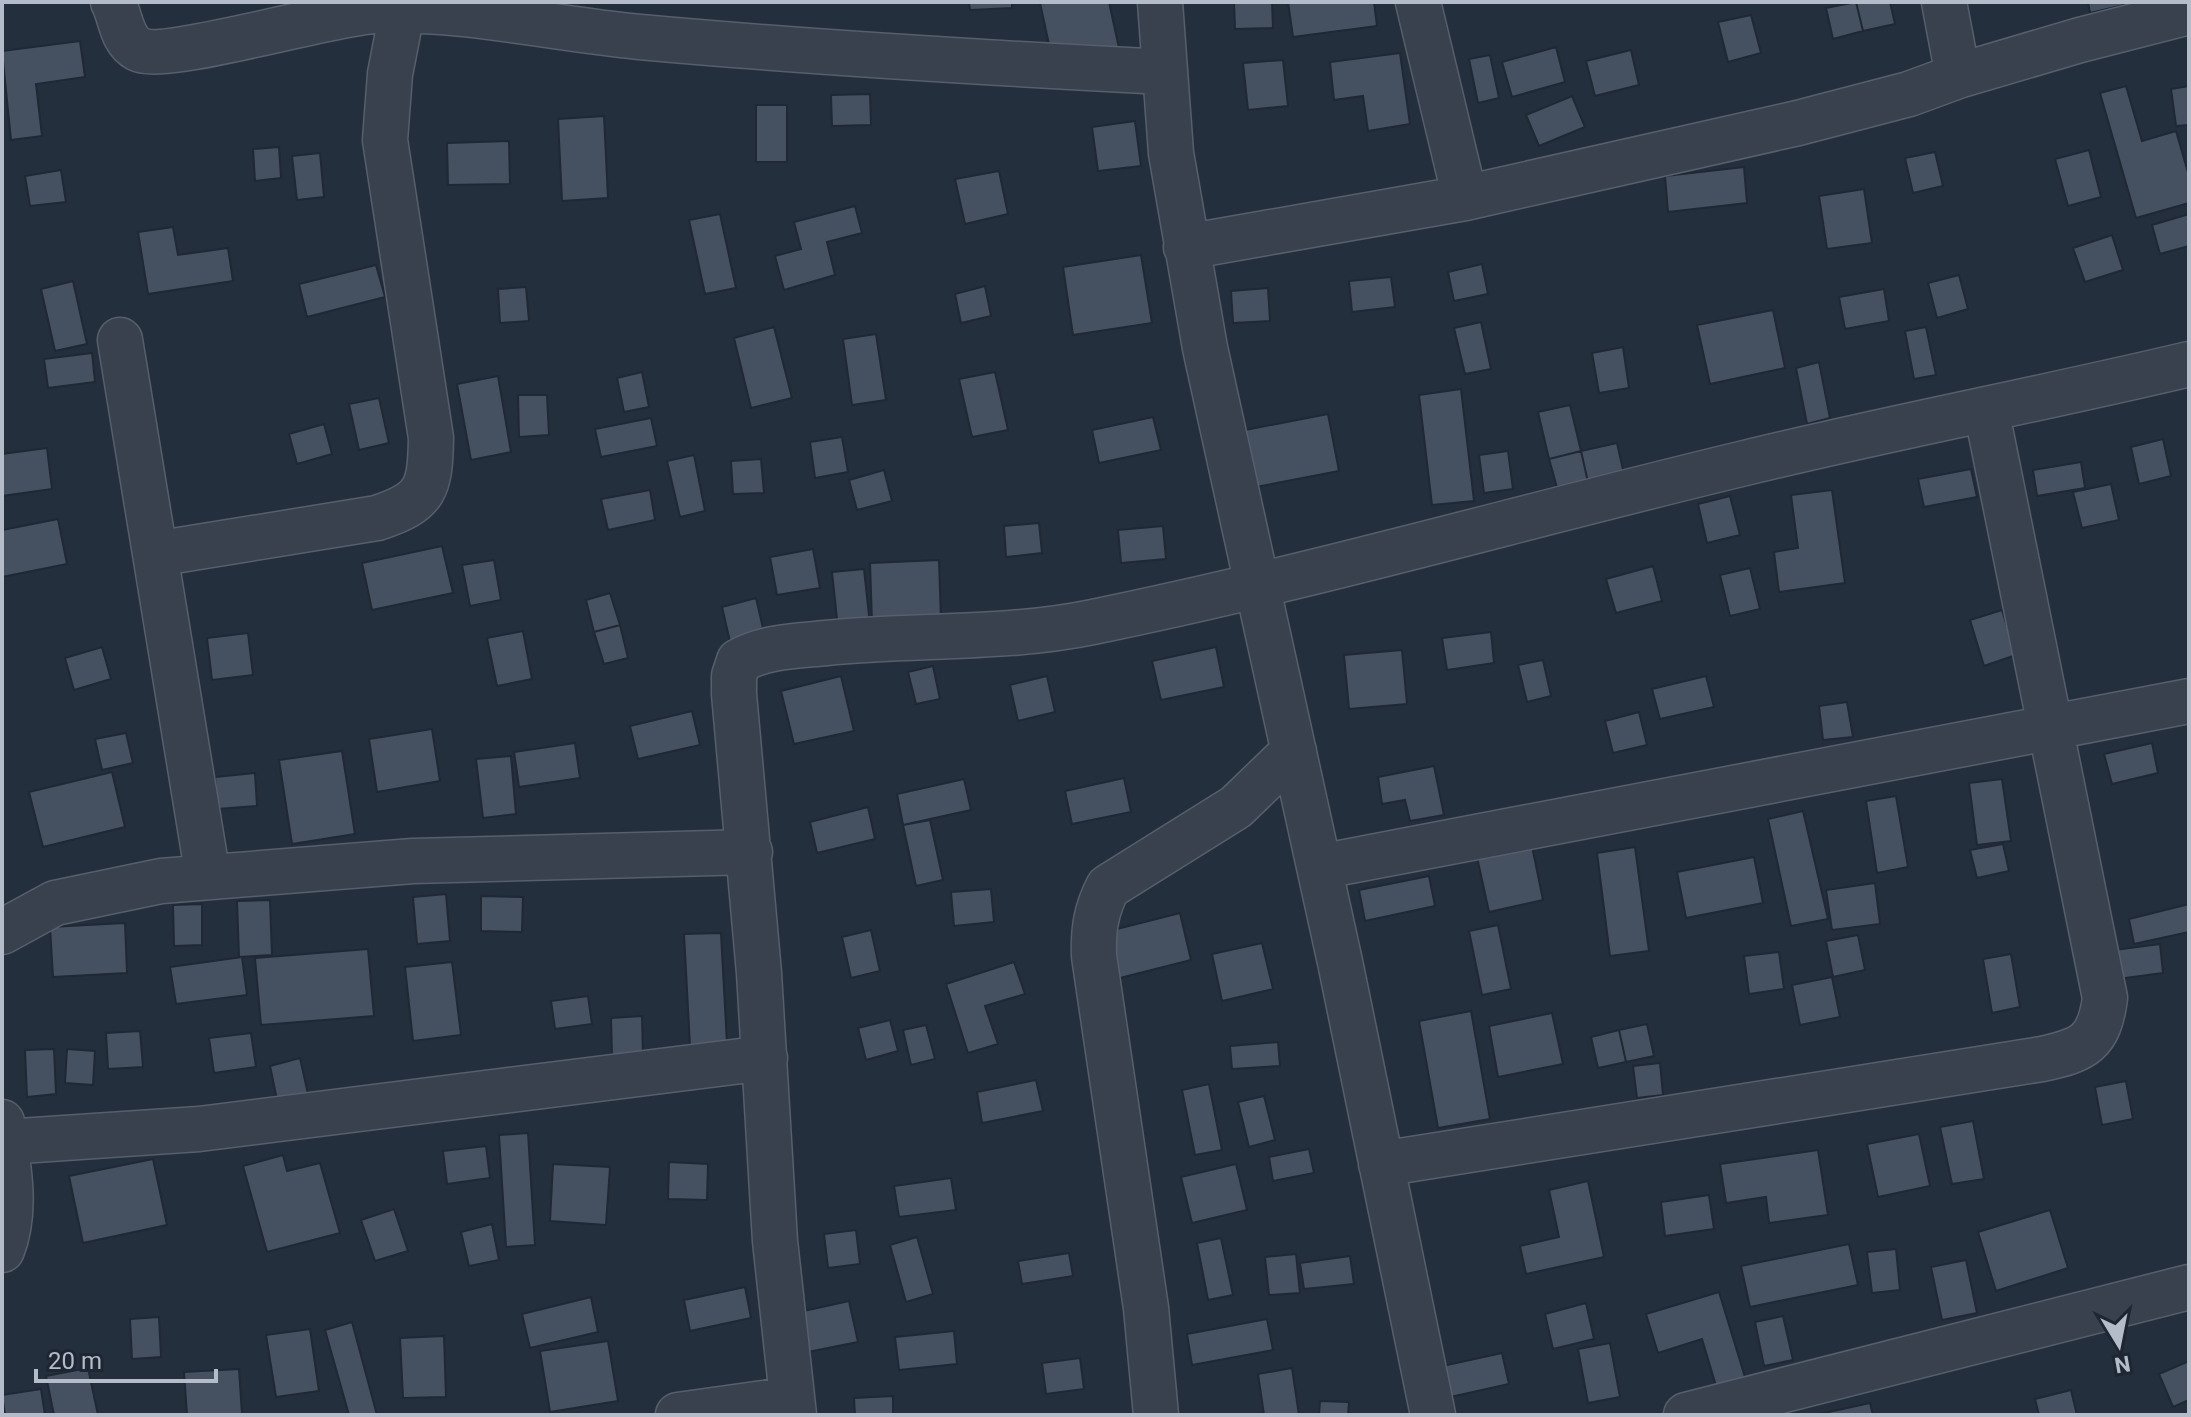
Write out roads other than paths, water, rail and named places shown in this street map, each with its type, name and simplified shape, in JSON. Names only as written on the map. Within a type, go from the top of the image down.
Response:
[{"type":"street","points":[[113,2],[126,36],[132,44],[149,53],[192,48],[330,18],[403,6],[628,36],[830,54],[1165,72]]},
{"type":"street","points":[[1160,2],[1171,153],[1205,348],[1259,586],[1433,1415]]},
{"type":"street","points":[[1418,2],[1465,198]]},
{"type":"street","points":[[1944,2],[1958,76]]},
{"type":"street","points":[[155,554],[377,518],[400,510],[421,494],[430,473],[431,438],[385,140],[390,74],[403,6]]},
{"type":"street","points":[[1186,247],[1465,198],[1798,123],[1909,94],[1958,76],[2080,40],[2189,12]]},
{"type":"street","points":[[120,340],[208,877]]},
{"type":"street","points":[[678,1415],[793,1407],[775,1241],[750,852],[734,694],[734,676],[739,661],[753,653],[775,648],[843,641],[988,634],[1088,623],[1259,586],[1745,463],[2189,364]]},
{"type":"street","points":[[1381,1164],[2073,1052],[2091,1040],[2102,1019],[2105,998],[1986,409]]},
{"type":"street","points":[[1319,867],[2189,701]]},
{"type":"street","points":[[1156,1415],[1146,1308],[1118,1128],[1093,929],[1098,906],[1108,887],[1236,807],[1294,751]]},
{"type":"street","points":[[2,932],[55,903],[161,881],[413,861],[750,852]]},
{"type":"street","points":[[2,1250],[7,1238],[11,1203],[3,1132],[199,1129],[765,1058]]},
{"type":"street","points":[[1686,1415],[1788,1403],[2189,1287]]}]
